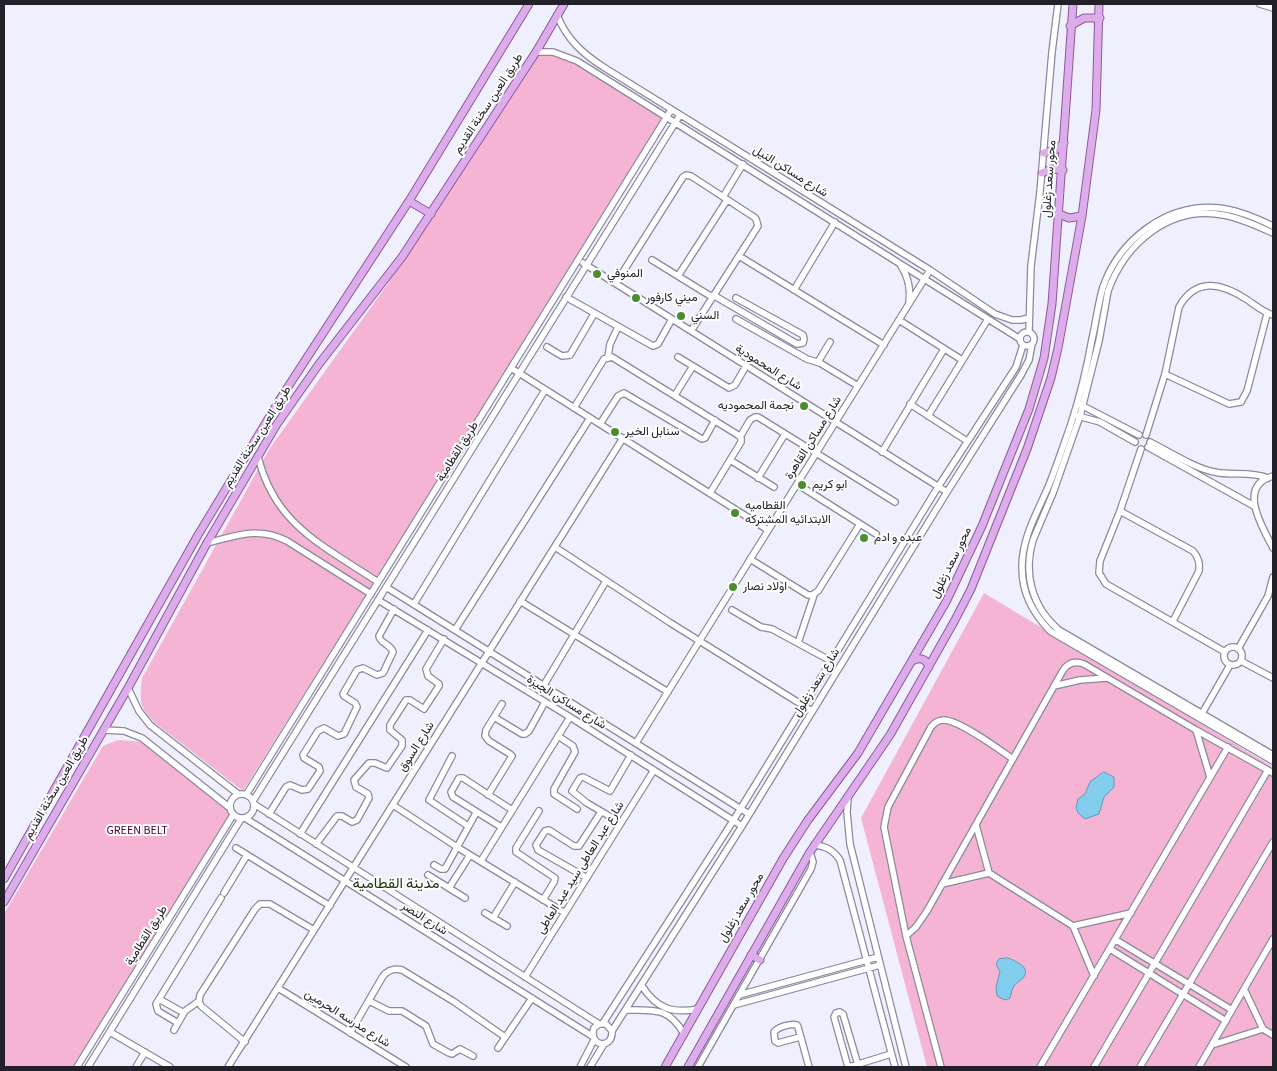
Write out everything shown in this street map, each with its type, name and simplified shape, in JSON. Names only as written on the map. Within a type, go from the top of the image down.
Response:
[{"type":"main road","name":"طريق العين سخنة القديم","points":[[4,879],[198,534],[282,396],[410,201],[529,4]]},
{"type":"main road","name":"طريق العين سخنة القديم","points":[[4,902],[128,688],[207,543],[258,456],[310,376],[384,281],[431,214],[536,52],[564,4]]},
{"type":"main road","name":"محور سعد زغلول","points":[[665,1067],[795,840],[858,753],[946,602],[982,526],[1032,401],[1039,379],[1048,335],[1060,214],[1070,26],[1073,4]]},
{"type":"main road","name":"محور سعد زغلول","points":[[688,1067],[812,848],[890,735],[929,667],[971,589],[1027,449],[1041,409],[1058,348],[1082,216],[1096,110],[1099,4]]},
{"type":"main road","points":[[1070,26],[1084,18],[1100,18]]},
{"type":"main road","points":[[1044,153],[1055,150],[1064,143]]},
{"type":"main road","points":[[1042,173],[1052,169],[1062,170]]},
{"type":"main road","points":[[410,201],[431,214]]},
{"type":"main road","points":[[1060,214],[1069,218],[1082,216]]},
{"type":"main road","points":[[912,662],[922,659],[927,662],[929,667]]},
{"type":"main road","points":[[751,955],[760,960]]},
{"type":"main road","points":[[711,1028],[718,1032]]},
{"type":"street","points":[[1029,332],[1023,333],[1020,339],[1023,345],[1028,346],[1032,344],[1034,337],[1029,332],[1032,266],[1058,4]]},
{"type":"street","points":[[1260,4],[1273,8]]},
{"type":"street","name":"شارع مساكن النيل","points":[[557,15],[565,32],[582,52],[671,110],[930,270],[1003,318],[1016,321],[1029,318]]},
{"type":"street","name":"شارع مساكن النيل","points":[[536,52],[553,52],[577,60],[1020,339]]},
{"type":"street","name":"طريق القطامية","points":[[246,795],[671,110]]},
{"type":"street","name":"طريق القطامية","points":[[254,803],[680,115]]},
{"type":"street","points":[[678,276],[725,198],[742,164]]},
{"type":"street","points":[[616,283],[684,176],[691,176],[754,217],[758,222],[756,229],[691,331]]},
{"type":"street","points":[[1077,416],[1077,402],[1103,289],[1112,267],[1134,239],[1154,223],[1172,214],[1200,208],[1220,208],[1243,213],[1273,226]]},
{"type":"street","points":[[1273,233],[1233,217],[1221,214],[1199,214],[1175,220],[1157,228],[1130,251],[1118,269],[1108,291],[1083,406],[1077,416],[1030,550],[1029,574],[1035,598],[1047,619],[1066,635],[1273,761]]},
{"type":"street","points":[[794,290],[835,222]]},
{"type":"street","points":[[739,256],[884,344]]},
{"type":"street","name":"شارع المحمودية","points":[[578,260],[947,492]]},
{"type":"street","points":[[652,260],[798,344],[803,343],[802,335],[736,298]]},
{"type":"street","points":[[899,262],[906,274],[909,286],[908,306]]},
{"type":"street","name":"شارع مساكن القاهرة","points":[[636,743],[930,270]]},
{"type":"street","points":[[1135,442],[1142,435],[1165,374],[1179,307],[1184,299],[1199,287],[1215,285],[1244,298],[1270,314],[1246,396],[1241,402],[1229,404],[1165,374]]},
{"type":"street","points":[[566,297],[653,346],[658,344],[672,319]]},
{"type":"street","points":[[547,347],[562,356],[570,355],[594,314]]},
{"type":"street","points":[[764,325],[769,318]]},
{"type":"street","points":[[736,319],[806,359],[818,362],[858,386]]},
{"type":"street","points":[[928,416],[988,319]]},
{"type":"street","points":[[899,320],[962,360]]},
{"type":"street","points":[[608,357],[610,344],[618,327]]},
{"type":"street","points":[[818,362],[830,342]]},
{"type":"street","name":"شارع سعد زغلول","points":[[612,1031],[742,826],[947,492],[1012,390],[1027,365],[1032,344]]},
{"type":"street","name":"شارع سعد زغلول","points":[[601,1023],[733,821],[938,487],[1019,362],[1023,345]]},
{"type":"street","points":[[882,452],[944,349]]},
{"type":"street","points":[[574,408],[604,359],[614,357],[740,437]]},
{"type":"street","points":[[678,357],[730,388],[735,385],[746,366]]},
{"type":"street","points":[[675,395],[693,366]]},
{"type":"street","points":[[511,368],[768,530]]},
{"type":"street","points":[[1004,385],[1012,390]]},
{"type":"street","points":[[414,604],[545,390]]},
{"type":"street","points":[[600,424],[618,396],[624,393],[702,439],[705,438],[716,420]]},
{"type":"street","points":[[1077,402],[1149,438],[1149,445]]},
{"type":"street","points":[[910,404],[968,441]]},
{"type":"street","points":[[1077,416],[1100,422],[1135,442],[1137,447],[1141,449]]},
{"type":"street","points":[[710,493],[741,442],[740,437],[750,420],[755,417],[895,502]]},
{"type":"street","points":[[455,630],[590,418]]},
{"type":"street","points":[[758,478],[785,434]]},
{"type":"street","name":"شارع السوق","points":[[228,1067],[623,438]]},
{"type":"street","points":[[1149,445],[1254,506]]},
{"type":"street","points":[[1226,652],[1106,584],[1099,573],[1100,561],[1120,511],[1141,449],[1149,445],[1211,471],[1224,474],[1271,476]]},
{"type":"street","points":[[258,456],[262,473],[273,496],[293,523],[306,534],[378,582]]},
{"type":"street","points":[[730,460],[774,487]]},
{"type":"street","points":[[1271,476],[1256,490],[1254,506],[1273,548]]},
{"type":"street","points":[[797,484],[876,534]]},
{"type":"street","points":[[1120,511],[1193,550],[1198,556],[1200,571],[1173,621]]},
{"type":"street","points":[[798,643],[814,595],[860,524]]},
{"type":"street","points":[[207,543],[249,532],[274,535],[371,594]]},
{"type":"street","points":[[555,547],[668,622],[700,640],[812,711]]},
{"type":"street","points":[[750,559],[808,595],[814,595]]},
{"type":"street","points":[[1268,596],[1273,577]]},
{"type":"street","points":[[544,686],[606,581]]},
{"type":"street","name":"شارع مساكن الجيزة","points":[[386,587],[749,814]]},
{"type":"street","points":[[1238,649],[1273,590]]},
{"type":"street","name":"شارع مساكن الجيزة","points":[[378,600],[546,702],[742,826]]},
{"type":"street","points":[[520,602],[668,692]]},
{"type":"street","points":[[269,814],[286,787],[290,785],[302,790],[308,789],[320,771],[319,767],[304,758],[303,755],[318,731],[324,728],[336,735],[344,734],[357,708],[343,694],[357,670],[363,668],[377,675],[383,673],[394,652],[391,647],[380,641],[379,636],[394,609]]},
{"type":"street","points":[[732,610],[761,627],[772,628],[831,661]]},
{"type":"street","points":[[300,834],[428,630]]},
{"type":"street","points":[[316,844],[338,816],[342,816],[352,822],[357,820],[369,798],[368,794],[356,787],[354,780],[369,763],[375,763],[386,768],[402,746],[402,740],[390,730],[390,725],[406,700],[410,700],[424,709],[439,686],[428,676],[426,669],[444,639]]},
{"type":"street","points":[[1230,648],[1238,649],[1242,653],[1241,661],[1236,665],[1230,665],[1225,660],[1226,652],[1230,648]]},
{"type":"street","points":[[1241,661],[1273,678]]},
{"type":"street","points":[[906,936],[921,920],[1065,667],[1074,662],[1084,664],[1196,730],[1271,771],[1094,1067]]},
{"type":"street","points":[[1200,716],[1230,665]]},
{"type":"street","points":[[1054,686],[1080,680],[1107,678]]},
{"type":"street","points":[[104,730],[124,731],[142,738],[230,808],[234,815],[243,819],[254,812],[254,803],[246,795],[238,794],[150,724],[139,711],[128,688]]},
{"type":"street","points":[[494,717],[525,734],[529,731],[546,702]]},
{"type":"street","points":[[488,795],[512,755],[489,741],[485,736],[486,730],[502,704]]},
{"type":"street","points":[[1200,716],[1273,755]]},
{"type":"street","points":[[481,861],[570,717]]},
{"type":"street","points":[[941,1067],[906,936],[884,834],[884,820],[888,807],[931,727],[942,720],[950,721],[978,736],[1013,759]]},
{"type":"street","points":[[1196,730],[1210,777]]},
{"type":"street","points":[[558,736],[572,746],[575,752],[554,794],[577,809]]},
{"type":"street","points":[[1040,1067],[1228,747]]},
{"type":"street","points":[[621,823],[574,794],[572,790],[583,777],[610,791],[630,755]]},
{"type":"street","points":[[452,756],[429,800],[468,826]]},
{"type":"street","name":"شارع عبد العاطى سيد عبد العاطى","points":[[525,977],[654,770]]},
{"type":"street","points":[[501,827],[476,813],[453,797],[450,792],[459,779],[462,778],[512,810]]},
{"type":"street","points":[[230,808],[232,800],[238,794]]},
{"type":"street","points":[[848,797],[848,829],[852,854],[906,1067]]},
{"type":"street","name":"شارع النصر","points":[[254,803],[353,868],[601,1023]]},
{"type":"street","points":[[393,806],[565,913]]},
{"type":"street","points":[[539,811],[516,850],[518,855],[555,878],[543,900]]},
{"type":"street","points":[[587,878],[538,850],[536,845],[545,831],[549,830],[574,846],[579,846],[601,812]]},
{"type":"street","points":[[434,865],[441,869],[445,868],[476,813]]},
{"type":"street","name":"طريق القطامية","points":[[77,1067],[234,815]]},
{"type":"street","name":"طريق القطامية","points":[[88,1067],[243,819]]},
{"type":"street","name":"شارع النصر","points":[[243,819],[532,998],[593,1038]]},
{"type":"street","points":[[976,825],[989,873],[1073,926],[1094,976]]},
{"type":"street","points":[[1140,1067],[1273,842]]},
{"type":"street","points":[[698,1067],[811,869],[813,862],[812,848],[823,846],[830,849],[840,860],[895,1067]]},
{"type":"street","points":[[236,848],[330,906]]},
{"type":"street","points":[[840,860],[852,854]]},
{"type":"street","points":[[178,1023],[156,1009],[155,1006],[247,855]]},
{"type":"street","points":[[449,888],[470,855]]},
{"type":"street","points":[[942,884],[989,873]]},
{"type":"street","points":[[428,875],[465,898]]},
{"type":"street","points":[[493,918],[515,882]]},
{"type":"street","points":[[244,1042],[203,1008],[199,1001],[200,995],[260,904],[270,904],[314,930]]},
{"type":"street","points":[[485,913],[507,926]]},
{"type":"street","points":[[1073,926],[1131,913]]},
{"type":"street","points":[[1199,1067],[1273,939]]},
{"type":"street","points":[[1116,940],[1232,1010]]},
{"type":"street","points":[[1110,950],[1150,972],[1226,1021]]},
{"type":"street","points":[[739,995],[878,957]]},
{"type":"street","points":[[734,1005],[880,965]]},
{"type":"street","points":[[350,1033],[387,972],[397,969],[402,970],[453,1001],[505,1036]]},
{"type":"street","points":[[642,986],[649,997],[664,1008],[679,1012],[698,1009]]},
{"type":"street","name":"شارع مدرسه الحرمين","points":[[278,988],[406,1067]]},
{"type":"street","points":[[1244,989],[1263,1029],[1273,1035]]},
{"type":"street","points":[[159,998],[184,1013]]},
{"type":"street","points":[[498,1048],[532,998]]},
{"type":"street","points":[[174,1030],[190,1006],[199,1001]]},
{"type":"street","points":[[369,1001],[389,1011],[402,1011],[426,1026],[433,1044],[449,1054],[460,1049],[473,1056]]},
{"type":"street","points":[[626,1010],[650,1009],[664,1013],[677,1022],[684,1034]]},
{"type":"street","points":[[858,1065],[843,1012],[836,1013],[834,1017],[848,1067],[858,1065],[892,1054]]},
{"type":"street","points":[[580,1067],[593,1038],[594,1028],[601,1023],[609,1026],[612,1031],[611,1039],[604,1044],[590,1067]]},
{"type":"street","points":[[800,1037],[778,1043],[775,1041],[774,1032],[776,1029],[795,1024],[798,1027],[809,1067]]},
{"type":"street","points":[[1212,1045],[1263,1029]]},
{"type":"street","points":[[110,1032],[170,1067]]},
{"type":"street","points":[[840,1038],[850,1035]]},
{"type":"street","points":[[593,1038],[599,1043],[604,1044]]},
{"type":"street","points":[[136,1067],[145,1052]]},
{"type":"green space","points":[[539,52],[584,65],[667,116],[243,791],[149,717],[141,703],[142,678],[270,448],[387,285],[431,214]]},
{"type":"green space","points":[[984,593],[1273,767],[1273,1067],[927,1067],[861,818]]},
{"type":"green space","name":"GREEN BELT","points":[[118,740],[147,742],[230,808],[233,815],[74,1067],[4,1067],[4,914],[103,746]]},
{"type":"water","points":[[1104,772],[1114,777],[1114,787],[1104,797],[1099,814],[1085,819],[1078,813],[1076,807],[1078,799],[1085,794],[1090,782]]},
{"type":"water","points":[[1008,958],[1022,965],[1025,974],[1014,986],[1010,998],[1005,1000],[997,996],[996,987],[1000,972],[996,964],[999,959]]},
{"type":"place","name":"المنوفي","points":[[597,274]]},
{"type":"place","name":"ميني كارفور","points":[[636,298]]},
{"type":"place","name":"السني","points":[[681,316]]},
{"type":"place","name":"نجمة المحموديه","points":[[804,406]]},
{"type":"place","name":"سنابل الخير","points":[[615,432]]},
{"type":"place","name":"ابو كريم","points":[[802,485]]},
{"type":"place","name":"القطاميه الابتدائيه المشتركه","points":[[735,513]]},
{"type":"place","name":"عبده و ادم","points":[[864,538]]},
{"type":"place","name":"اولاد نصار","points":[[733,587]]},
{"type":"district","name":"مدينة القطامية","points":[[396,885]]}]
